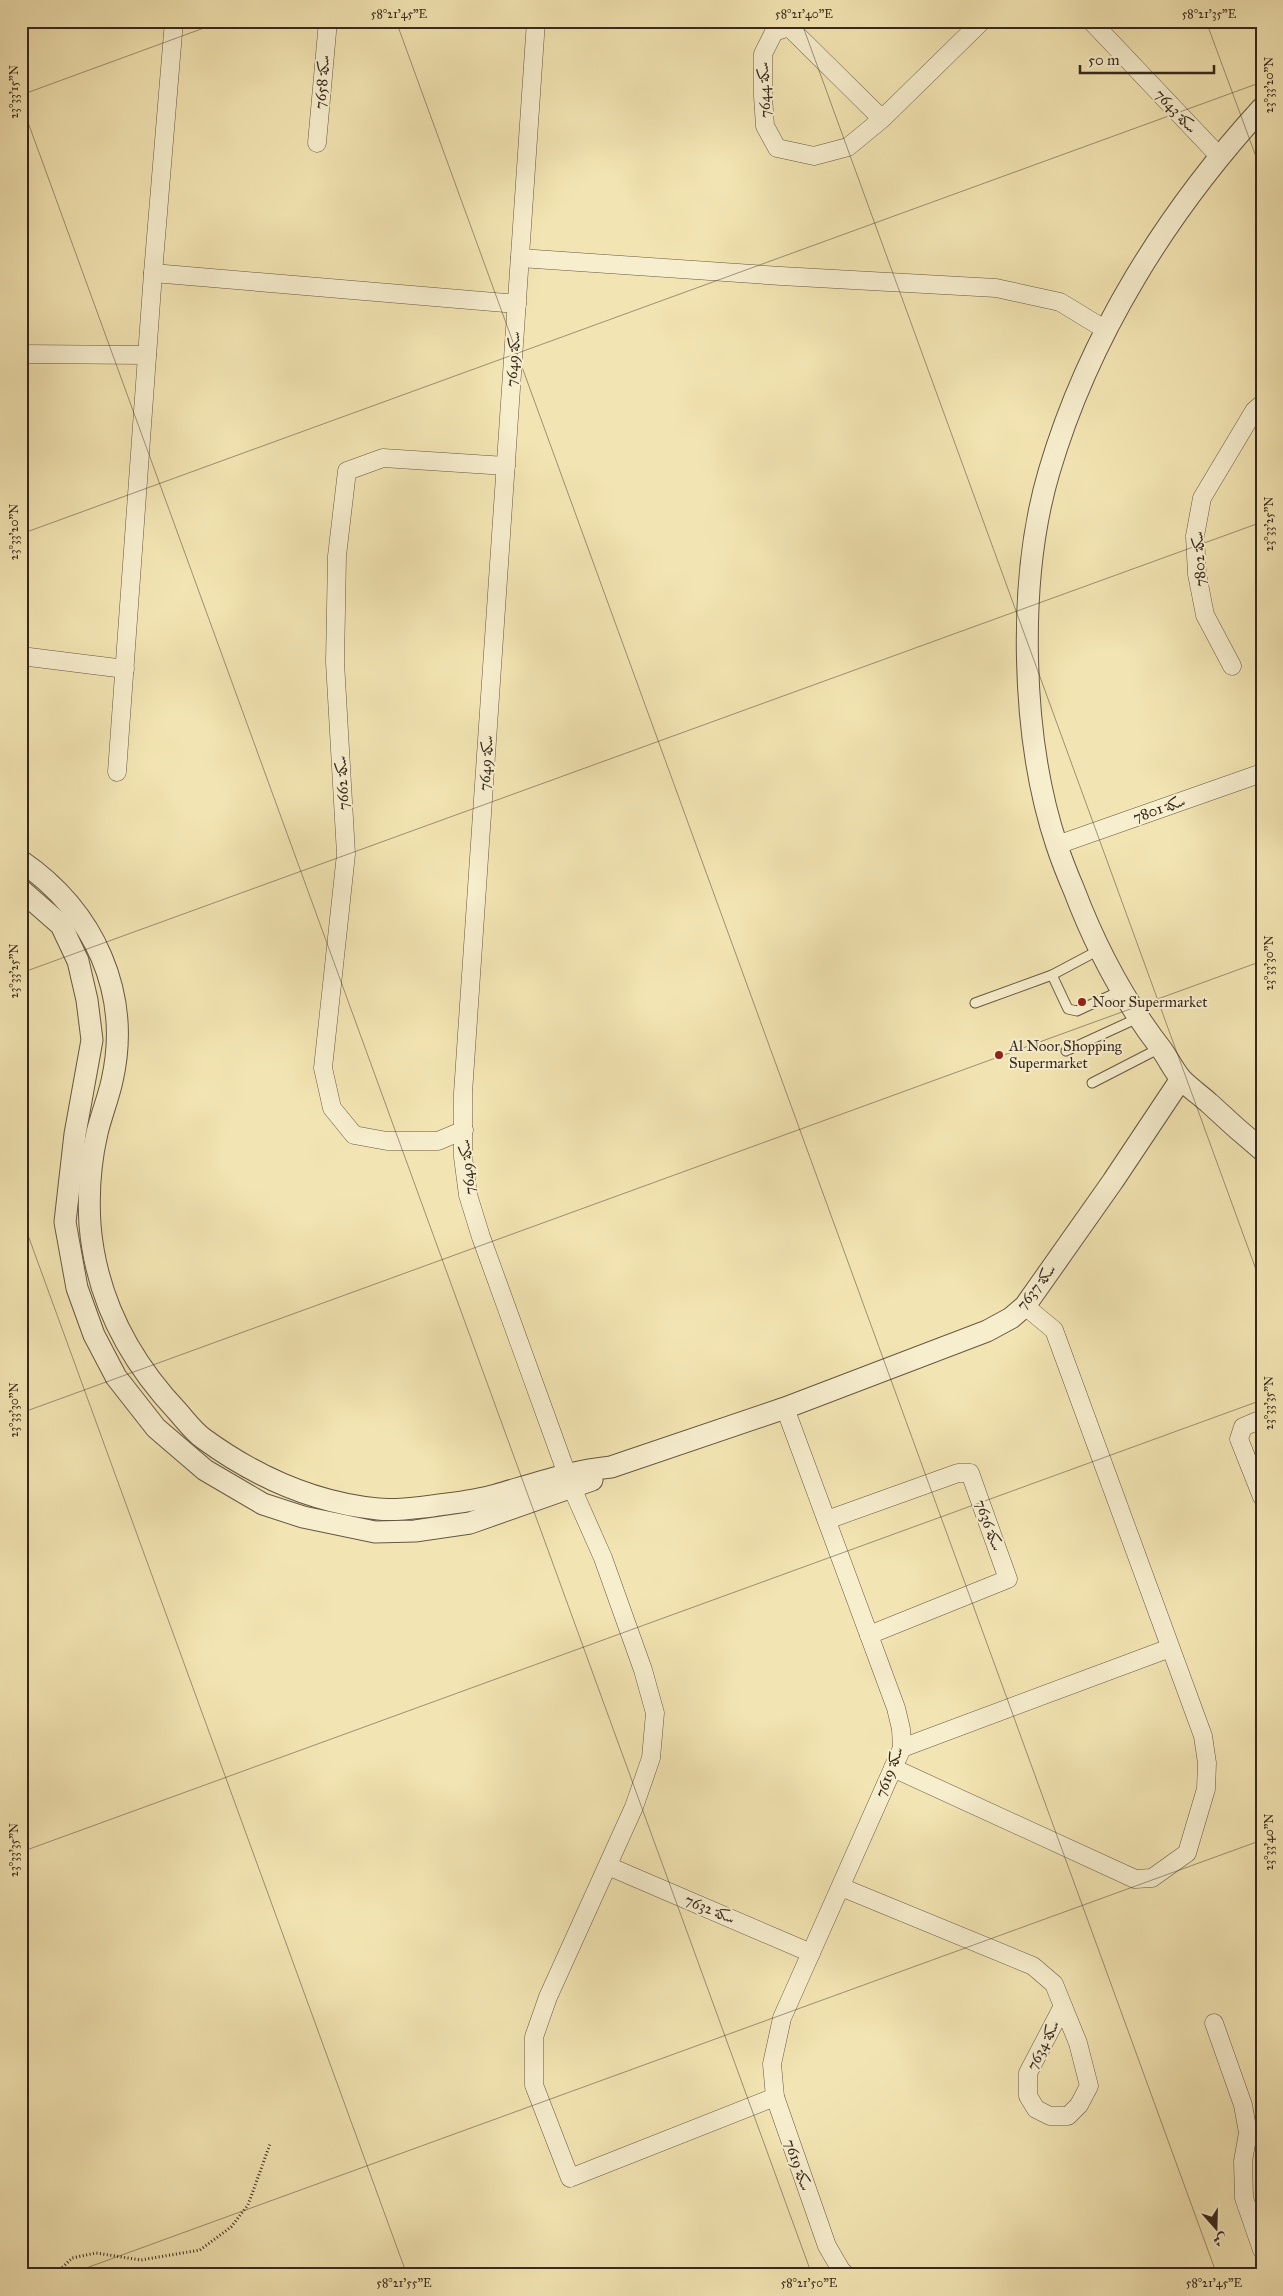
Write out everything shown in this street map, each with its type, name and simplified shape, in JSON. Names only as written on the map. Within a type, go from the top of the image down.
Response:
[{"type":"street","points":[[118,772],[153,273],[174,21]]},
{"type":"street","name":"سكة 7658","points":[[316,143],[328,21]]},
{"type":"street","name":"سكة 7649","points":[[536,21],[463,1094],[463,1158],[468,1195],[481,1237],[570,1481],[603,1558],[643,1670],[655,1713],[651,1758],[634,1807],[548,1997],[534,2037],[534,2085],[570,2178],[775,2097]]},
{"type":"street","name":"سكة 7644","points":[[882,119],[789,28],[774,32],[763,54],[765,126],[776,148],[814,156],[848,147],[882,119],[982,21]]},
{"type":"street","name":"سكة 7643","points":[[1097,23],[1220,157]]},
{"type":"street","points":[[1262,108],[1220,157],[1167,227],[1136,276],[1106,330],[1066,417],[1048,475],[1036,528],[1029,588],[1027,643],[1031,709],[1039,772],[1057,845],[1087,923],[1100,950],[1139,1018],[1182,1079],[1262,1150]]},
{"type":"street","points":[[520,258],[781,276],[996,288],[1060,302],[1106,330]]},
{"type":"street","points":[[153,273],[517,304]]},
{"type":"street","points":[[21,354],[147,355]]},
{"type":"street","name":"سكة 7802","points":[[1232,666],[1205,615],[1197,574],[1195,536],[1202,498],[1254,411],[1262,404]]},
{"type":"street","name":"سكة 7662","points":[[464,1130],[438,1141],[387,1141],[354,1135],[332,1108],[323,1068],[346,854],[335,662],[337,556],[347,471],[383,458],[506,466]]},
{"type":"street","points":[[21,656],[125,670]]},
{"type":"street","name":"سكة 7801","points":[[1057,845],[1262,773]]},
{"type":"street","points":[[21,861],[44,877],[74,908],[96,945],[110,978],[116,1020],[116,1049],[112,1080],[97,1133],[90,1170],[90,1225],[98,1268],[111,1313],[135,1360],[162,1395],[202,1438],[278,1484],[338,1502],[378,1509],[409,1509],[493,1496],[570,1481],[593,1480],[611,1467],[785,1408]]},
{"type":"street","points":[[21,890],[61,925],[78,962],[90,1024],[92,1040],[75,1134],[65,1222],[77,1288],[94,1335],[116,1377],[156,1428],[205,1470],[263,1504],[303,1517],[375,1532],[415,1531],[470,1523],[570,1481]]},
{"type":"street","name":"سكة 7637","points":[[785,1408],[987,1331],[1011,1318],[1025,1306],[1114,1181],[1182,1079]]},
{"type":"street","points":[[893,1768],[1135,1879],[1152,1878],[1186,1853],[1206,1789],[1207,1763],[1203,1736],[1054,1330],[1025,1306]]},
{"type":"street","name":"سكة 7619","points":[[785,1408],[896,1708],[901,1729],[902,1748],[782,2018],[772,2064],[775,2097],[827,2246],[846,2275]]},
{"type":"street","points":[[1262,1422],[1258,1421],[1243,1427],[1239,1439],[1262,1497]]},
{"type":"street","name":"سكة 7636","points":[[827,1520],[958,1473],[970,1472],[1008,1579],[869,1635]]},
{"type":"street","points":[[902,1748],[1170,1648]]},
{"type":"street","name":"سكة 7632","points":[[608,1866],[811,1953]]},
{"type":"street","name":"سكة 7634","points":[[841,1887],[1033,1966],[1054,1984],[1063,2006],[1078,2043],[1089,2086],[1079,2105],[1068,2116],[1050,2116],[1036,2109],[1028,2096],[1028,2072],[1063,2006]]},
{"type":"street","points":[[1214,2023],[1243,2105],[1248,2133],[1243,2161],[1244,2198],[1262,2250]]},
{"type":"lane","points":[[975,1003],[1052,975],[1100,950]]},
{"type":"lane","points":[[1052,975],[1068,1009],[1076,1011],[1122,990]]},
{"type":"lane","points":[[1066,1051],[1139,1018]]},
{"type":"lane","points":[[1092,1083],[1160,1048]]},
{"type":"path","points":[[55,2275],[72,2258],[96,2253],[140,2260],[200,2250],[231,2227],[248,2204],[270,2144]]},
{"type":"place","name":"Noor Supermarket","points":[[1082,1002]]},
{"type":"place","name":"Al Noor Shopping Supermarket","points":[[999,1055]]}]
